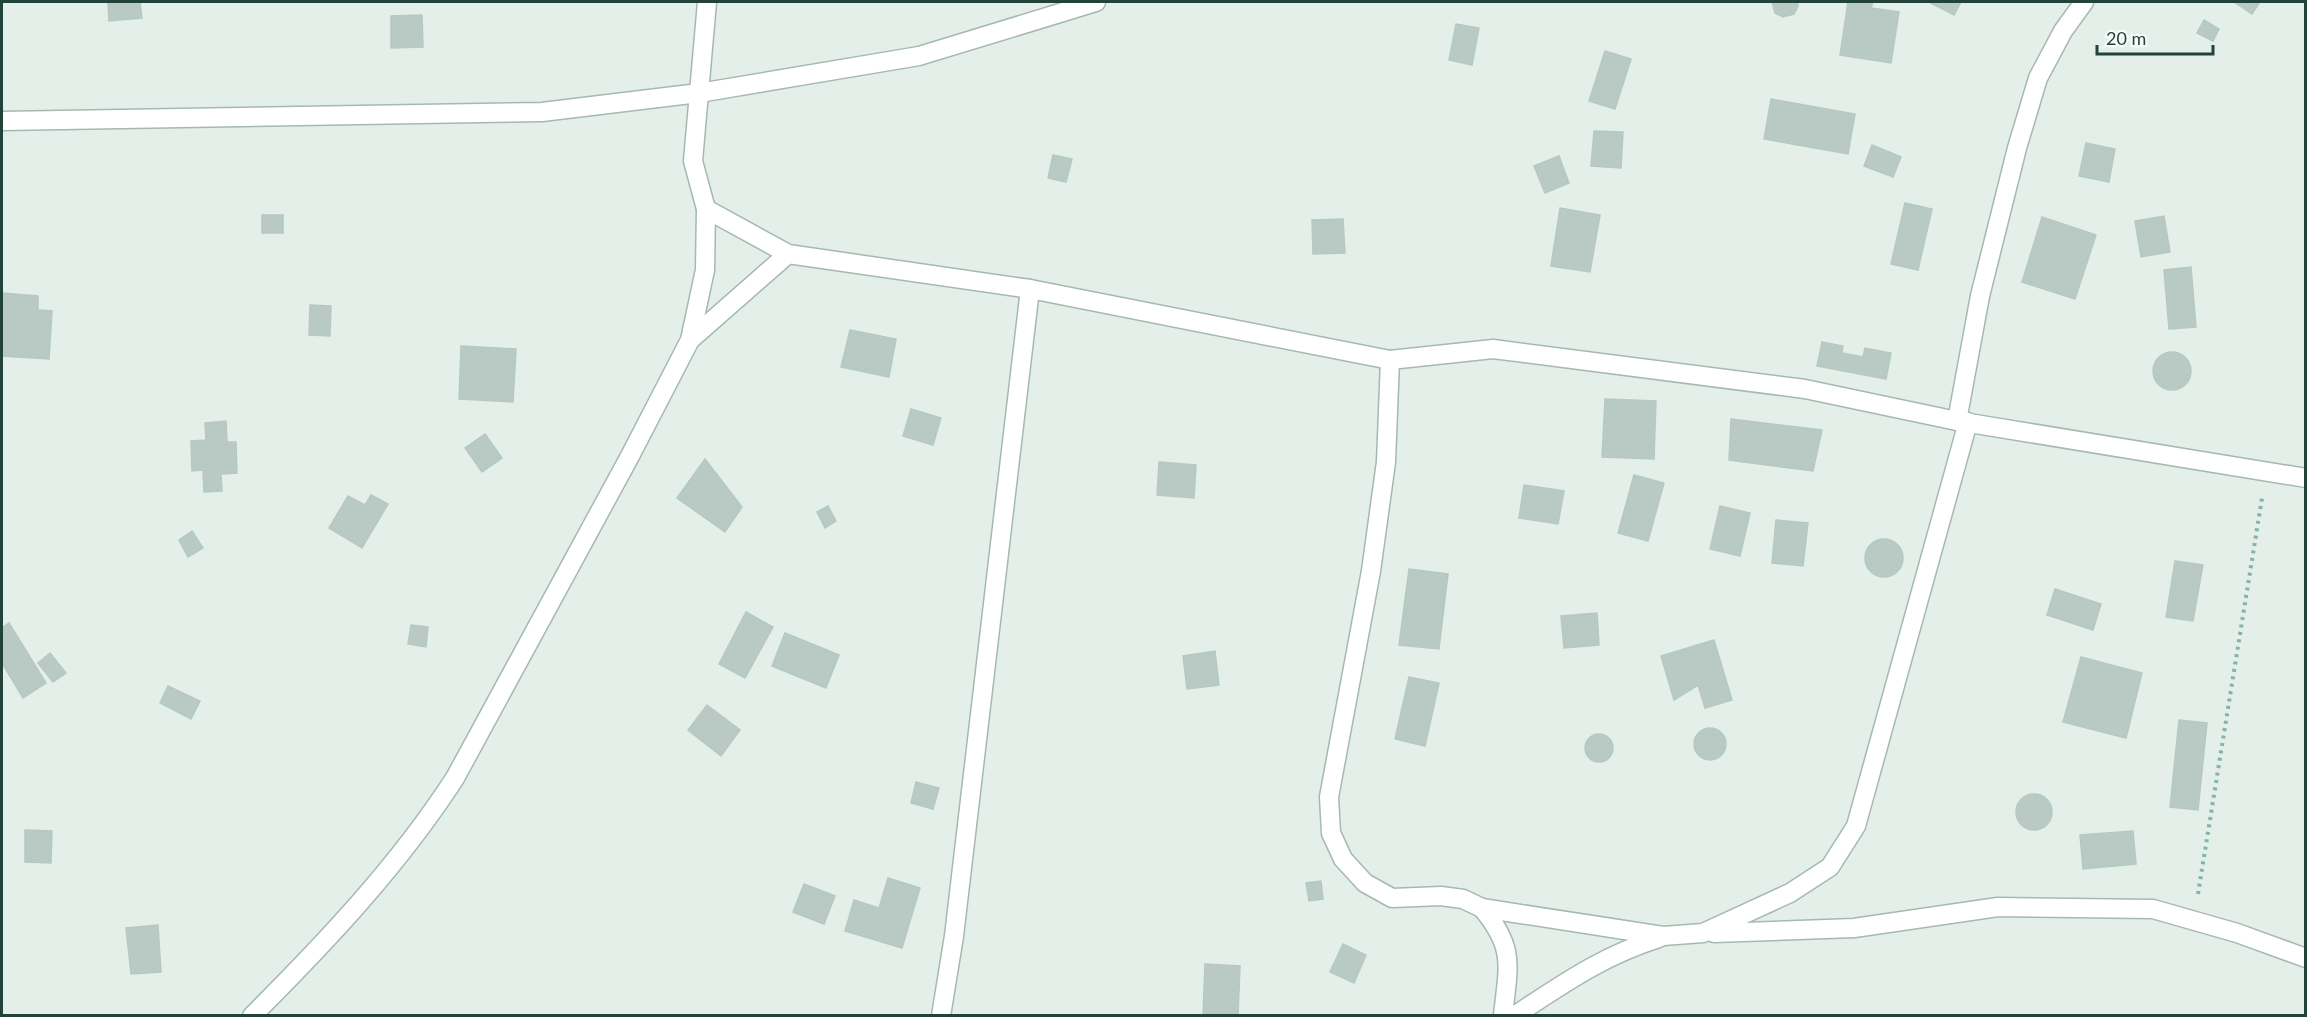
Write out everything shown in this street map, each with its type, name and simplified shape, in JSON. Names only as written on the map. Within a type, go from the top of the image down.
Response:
[{"type":"street","points":[[252,1016],[327,941],[402,853],[431,815],[466,757],[630,456],[690,340],[705,270],[706,209],[693,161],[707,2]]},
{"type":"street","points":[[2,121],[542,112],[699,93],[919,56],[1096,2]]},
{"type":"street","points":[[1703,933],[1791,893],[1830,867],[1856,826],[1963,422],[1980,296],[2020,138],[2038,78],[2063,31],[2084,2]]},
{"type":"street","points":[[706,209],[788,254],[1030,289],[1390,360],[1493,349],[1805,389],[1963,422],[2306,477]]},
{"type":"street","points":[[690,340],[788,254]]},
{"type":"street","points":[[941,1016],[954,936],[1030,289]]},
{"type":"street","points":[[1390,360],[1386,462],[1371,571],[1329,797],[1331,833],[1343,860],[1365,883],[1392,898],[1441,896],[1463,898],[1482,908],[1663,936],[1854,928],[1998,907],[2152,909],[2237,933],[2306,958]]},
{"type":"street","points":[[1482,908],[1499,928],[1509,957],[1503,1016]]},
{"type":"street","points":[[1514,1016],[1592,965],[1630,947],[1663,936]]},
{"type":"path","points":[[2194,921],[2266,471]]},
{"type":"building","points":[[108,2],[140,2],[142,18],[109,21]]},
{"type":"building","points":[[1772,2],[1798,2],[1798,6],[1794,14],[1783,17],[1775,13]]},
{"type":"building","points":[[1848,2],[1873,2],[1871,8],[1899,12],[1891,63],[1840,55]]},
{"type":"building","points":[[1929,2],[1961,2],[1954,15]]},
{"type":"building","points":[[2234,2],[2260,2],[2252,14]]},
{"type":"building","points":[[422,15],[423,47],[391,48],[391,16]]},
{"type":"building","points":[[2204,20],[2219,29],[2213,41],[2197,33]]},
{"type":"building","points":[[1456,24],[1479,28],[1472,65],[1449,60]]},
{"type":"building","points":[[1605,51],[1631,59],[1615,109],[1589,101]]},
{"type":"building","points":[[1771,99],[1855,114],[1848,154],[1764,139]]},
{"type":"building","points":[[1594,131],[1623,132],[1621,168],[1591,166]]},
{"type":"building","points":[[2086,143],[2115,149],[2109,182],[2079,176]]},
{"type":"building","points":[[1872,145],[1901,157],[1893,177],[1864,166]]},
{"type":"building","points":[[1053,155],[1072,159],[1066,182],[1048,178]]},
{"type":"building","points":[[1559,156],[1569,183],[1545,193],[1534,166]]},
{"type":"building","points":[[1905,203],[1932,209],[1918,270],[1891,264]]},
{"type":"building","points":[[1560,208],[1600,215],[1590,272],[1551,266]]},
{"type":"building","points":[[262,215],[283,215],[283,233],[262,233]]},
{"type":"building","points":[[2164,216],[2170,252],[2141,257],[2135,221]]},
{"type":"building","points":[[2042,217],[2096,235],[2075,299],[2022,282]]},
{"type":"building","points":[[1343,219],[1345,253],[1313,254],[1312,220]]},
{"type":"building","points":[[2191,267],[2196,327],[2169,329],[2164,270]]},
{"type":"building","points":[[2,293],[38,296],[38,310],[52,311],[49,359],[2,356]]},
{"type":"building","points":[[310,305],[331,306],[330,336],[309,335]]},
{"type":"building","points":[[850,330],[896,339],[889,377],[841,367]]},
{"type":"building","points":[[1822,342],[1843,346],[1842,353],[1863,357],[1865,348],[1891,353],[1886,379],[1817,366]]},
{"type":"building","points":[[461,346],[516,349],[513,402],[459,399]]},
{"type":"building","points":[[2172,352],[2185,358],[2191,371],[2185,384],[2172,390],[2159,384],[2153,371],[2159,358]]},
{"type":"building","points":[[1605,399],[1656,401],[1654,459],[1602,457]]},
{"type":"building","points":[[911,409],[941,418],[933,445],[903,436]]},
{"type":"building","points":[[1731,419],[1822,430],[1813,471],[1729,460]]},
{"type":"building","points":[[226,421],[227,442],[236,442],[237,473],[221,474],[222,491],[204,492],[203,470],[192,471],[191,441],[206,440],[205,423]]},
{"type":"building","points":[[485,434],[502,458],[482,472],[465,448]]},
{"type":"building","points":[[705,459],[742,507],[725,532],[677,498]]},
{"type":"building","points":[[1159,462],[1196,465],[1194,498],[1157,495]]},
{"type":"building","points":[[1634,475],[1664,483],[1648,541],[1618,533]]},
{"type":"building","points":[[1524,485],[1564,491],[1558,524],[1519,518]]},
{"type":"building","points":[[371,495],[388,504],[362,548],[329,528],[348,496],[365,505]]},
{"type":"building","points":[[828,506],[836,521],[825,528],[817,512]]},
{"type":"building","points":[[1720,506],[1750,513],[1740,556],[1710,549]]},
{"type":"building","points":[[1776,520],[1808,523],[1803,566],[1772,563]]},
{"type":"building","points":[[192,531],[203,548],[188,557],[179,540]]},
{"type":"building","points":[[1884,539],[1897,545],[1903,558],[1897,571],[1884,577],[1871,571],[1865,558],[1871,545]]},
{"type":"building","points":[[2175,561],[2203,565],[2193,621],[2166,617]]},
{"type":"building","points":[[1409,569],[1448,574],[1439,649],[1399,645]]},
{"type":"building","points":[[2055,589],[2101,604],[2093,630],[2047,615]]},
{"type":"building","points":[[746,612],[773,627],[745,678],[719,664]]},
{"type":"building","points":[[1597,613],[1599,645],[1564,648],[1561,616]]},
{"type":"building","points":[[9,623],[46,683],[23,698],[2,663],[2,628]]},
{"type":"building","points":[[411,625],[428,627],[426,647],[408,644]]},
{"type":"building","points":[[785,633],[839,655],[826,688],[772,666]]},
{"type":"building","points":[[1714,640],[1732,700],[1705,708],[1698,685],[1674,700],[1661,656]]},
{"type":"building","points":[[1215,651],[1219,685],[1187,689],[1183,656]]},
{"type":"building","points":[[50,653],[66,673],[53,682],[38,663]]},
{"type":"building","points":[[2081,657],[2142,673],[2126,738],[2063,722]]},
{"type":"building","points":[[1409,677],[1439,683],[1425,746],[1395,739]]},
{"type":"building","points":[[168,686],[200,701],[191,719],[160,703]]},
{"type":"building","points":[[707,705],[740,730],[721,756],[688,730]]},
{"type":"building","points":[[2179,720],[2207,723],[2198,810],[2170,807]]},
{"type":"building","points":[[1710,728],[1721,733],[1726,744],[1721,755],[1710,760],[1699,755],[1694,744],[1699,733]]},
{"type":"building","points":[[1599,734],[1609,738],[1613,748],[1609,758],[1599,762],[1589,758],[1585,748],[1589,738]]},
{"type":"building","points":[[916,782],[939,788],[933,809],[911,803]]},
{"type":"building","points":[[2034,794],[2047,799],[2052,812],[2047,825],[2034,830],[2021,825],[2016,812],[2021,799]]},
{"type":"building","points":[[25,830],[52,831],[51,863],[25,862]]},
{"type":"building","points":[[2133,831],[2136,864],[2083,869],[2080,835]]},
{"type":"building","points":[[888,878],[920,888],[902,948],[845,931],[854,900],[879,908]]},
{"type":"building","points":[[1321,881],[1323,899],[1309,901],[1306,883]]},
{"type":"building","points":[[804,884],[835,896],[824,924],[793,912]]},
{"type":"building","points":[[158,925],[161,972],[131,974],[126,928]]},
{"type":"building","points":[[1343,944],[1366,955],[1354,983],[1330,972]]},
{"type":"building","points":[[1205,964],[1240,966],[1238,1016],[1203,1016]]}]
